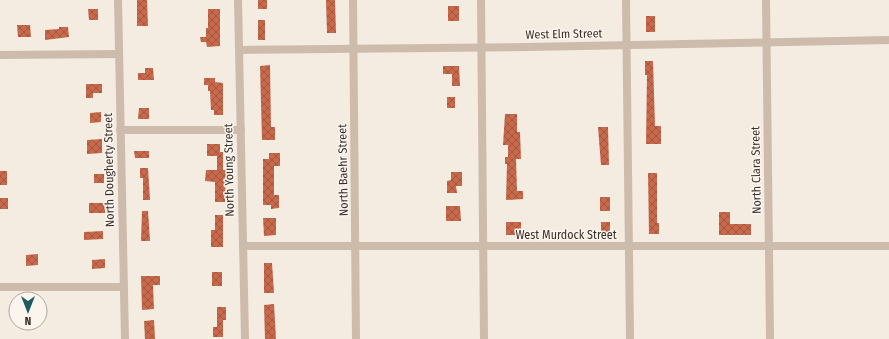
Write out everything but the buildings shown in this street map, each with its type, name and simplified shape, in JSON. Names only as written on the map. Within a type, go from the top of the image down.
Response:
[{"type":"street","name":"North Dougherty Street","points":[[118,0],[125,339]]},
{"type":"street","name":"North Young Street","points":[[238,0],[245,339]]},
{"type":"street","name":"North Baehr Street","points":[[352,0],[356,339]]},
{"type":"street","points":[[480,0],[484,339]]},
{"type":"street","points":[[626,0],[630,339]]},
{"type":"street","name":"North Clara Street","points":[[766,0],[770,339]]},
{"type":"street","name":"West Elm Street","points":[[239,50],[481,48],[889,40]]},
{"type":"street","points":[[0,54],[119,54]]},
{"type":"street","points":[[120,130],[241,130]]},
{"type":"street","name":"West Murdock Street","points":[[243,246],[889,246]]},
{"type":"street","points":[[0,287],[123,287]]}]
